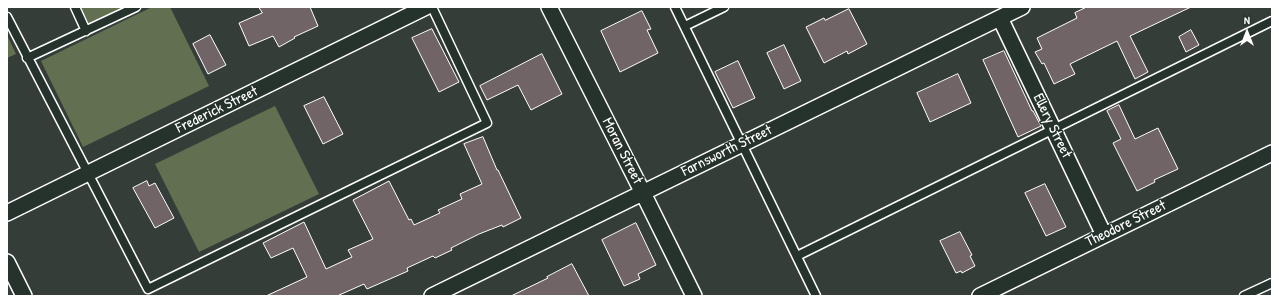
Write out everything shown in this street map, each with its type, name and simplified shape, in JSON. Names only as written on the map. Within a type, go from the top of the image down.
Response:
[{"type":"street","name":"Frederick Street","points":[[7,213],[426,7]]},
{"type":"street","name":"Moran Street","points":[[549,7],[694,296]]},
{"type":"street","name":"Farnsworth Street","points":[[432,296],[1022,7]]},
{"type":"street","name":"Ellery Street","points":[[1000,18],[1104,235]]},
{"type":"street","name":"Theodore Street","points":[[980,296],[1272,153]]},
{"type":"street","points":[[7,262],[24,296]]},
{"type":"lane","points":[[75,7],[86,31]]},
{"type":"lane","points":[[28,58],[136,7]]},
{"type":"lane","points":[[7,17],[148,289],[487,123],[432,7]]},
{"type":"lane","points":[[676,7],[816,296]]},
{"type":"lane","points":[[685,26],[724,7]]},
{"type":"lane","points":[[797,256],[1272,21]]},
{"type":"lane","points":[[1244,296],[1272,282]]},
{"type":"green space","points":[[81,7],[130,7],[90,26]]},
{"type":"green space","points":[[152,7],[170,7],[209,86],[83,147],[41,61]]},
{"type":"green space","points":[[7,35],[16,54],[7,58]]},
{"type":"green space","points":[[275,106],[319,194],[199,252],[155,164]]},
{"type":"building","points":[[259,7],[310,7],[318,26],[294,37],[295,38],[279,47],[273,36],[249,46],[239,23],[262,13]]},
{"type":"building","points":[[1087,7],[1191,7],[1130,36],[1148,72],[1135,79],[1117,41],[1070,64],[1075,74],[1054,84],[1044,63],[1042,64],[1035,52],[1042,49],[1037,38],[1077,18],[1075,13]]},
{"type":"building","points":[[849,9],[867,44],[848,54],[847,51],[824,63],[806,27],[824,18],[825,20]]},
{"type":"building","points":[[642,11],[651,29],[647,30],[658,53],[620,72],[601,31]]},
{"type":"building","points":[[432,29],[459,82],[439,92],[412,38]]},
{"type":"building","points":[[1191,30],[1199,45],[1186,52],[1179,37]]},
{"type":"building","points":[[210,35],[226,65],[208,74],[193,44]]},
{"type":"building","points":[[784,45],[801,81],[784,89],[767,53]]},
{"type":"building","points":[[1004,51],[1032,111],[1041,126],[1018,137],[983,60]]},
{"type":"building","points":[[542,54],[562,94],[531,110],[518,85],[487,100],[480,86]]},
{"type":"building","points":[[738,61],[755,98],[733,108],[715,72]]},
{"type":"building","points":[[958,74],[971,103],[930,122],[917,93]]},
{"type":"building","points":[[324,97],[343,134],[323,144],[304,106]]},
{"type":"building","points":[[1119,105],[1135,139],[1158,128],[1178,169],[1154,180],[1155,182],[1137,191],[1113,143],[1121,139],[1107,111]]},
{"type":"building","points":[[483,137],[497,170],[521,218],[503,227],[502,225],[479,234],[451,248],[452,250],[435,258],[433,256],[407,268],[408,271],[367,289],[364,284],[337,296],[266,296],[307,277],[293,248],[271,258],[263,243],[304,222],[326,269],[352,257],[348,250],[373,239],[353,200],[389,181],[409,220],[411,219],[414,225],[440,213],[438,210],[462,199],[460,194],[482,184],[464,144]]},
{"type":"building","points":[[147,181],[149,186],[155,183],[174,218],[155,228],[133,188]]},
{"type":"building","points":[[1045,184],[1066,227],[1046,236],[1025,193]]},
{"type":"building","points":[[636,223],[656,265],[638,274],[640,279],[624,286],[602,240]]},
{"type":"building","points":[[960,232],[972,255],[970,256],[975,266],[962,273],[961,271],[956,273],[940,241]]},
{"type":"building","points":[[572,264],[589,296],[511,296],[548,278],[547,277]]}]
